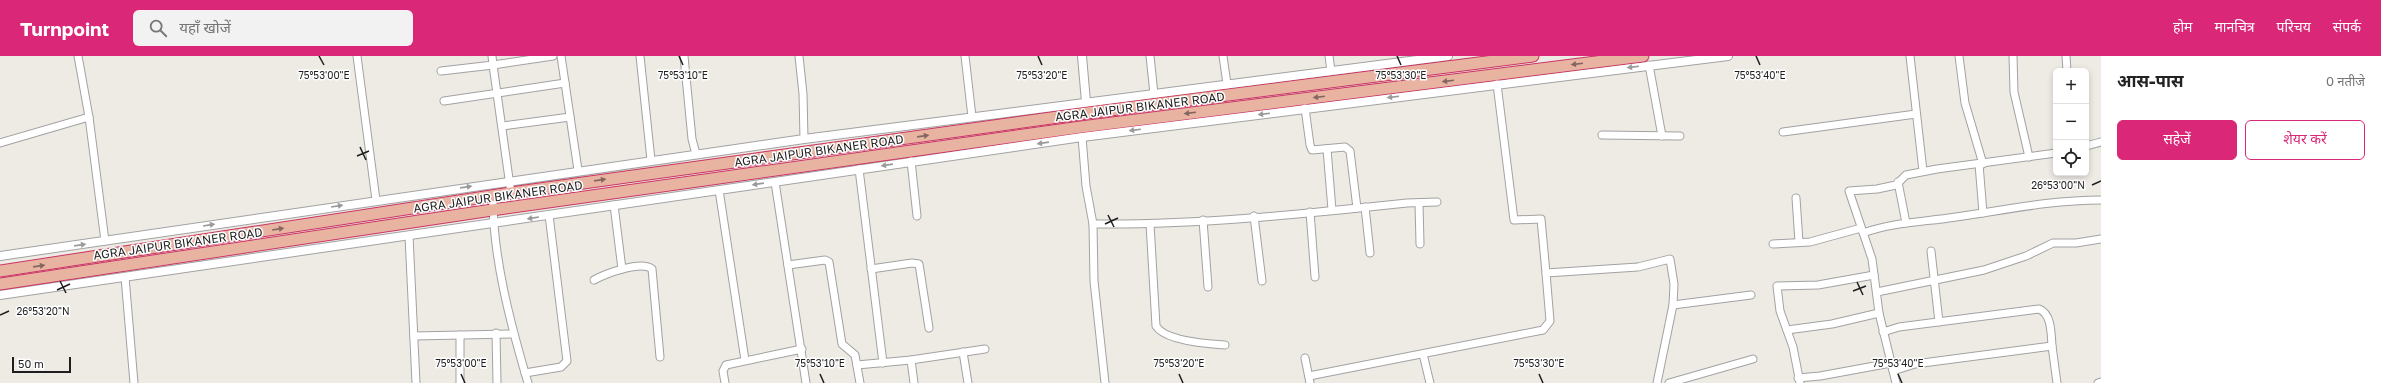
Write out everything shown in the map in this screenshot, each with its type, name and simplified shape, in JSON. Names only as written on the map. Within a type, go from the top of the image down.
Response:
[{"type":"highway","name":"AGRA JAIPUR BIKANER ROAD","points":[[0,271],[511,193],[1087,113],[1532,56]]},
{"type":"highway","name":"AGRA JAIPUR BIKANER ROAD","points":[[0,284],[492,210],[1081,127],[1646,61]]},
{"type":"street","points":[[78,56],[89,117],[105,241]]},
{"type":"street","points":[[357,56],[376,200]]},
{"type":"street","points":[[492,56],[503,126],[511,193]]},
{"type":"street","points":[[441,71],[553,56]]},
{"type":"street","points":[[561,56],[578,170]]},
{"type":"street","points":[[640,56],[651,160]]},
{"type":"street","points":[[684,56],[692,139],[696,154]]},
{"type":"street","points":[[799,56],[803,94],[804,139]]},
{"type":"street","points":[[965,56],[972,117]]},
{"type":"street","points":[[1082,56],[1086,102]]},
{"type":"street","points":[[1150,56],[1154,94]]},
{"type":"street","points":[[1223,56],[1227,84]]},
{"type":"street","points":[[1329,56],[1331,71]]},
{"type":"street","points":[[0,256],[578,170],[804,139],[1331,71],[1402,59],[1448,56]]},
{"type":"street","points":[[0,295],[1082,137],[1497,84],[1646,61],[1728,56]]},
{"type":"street","points":[[1910,56],[1923,171]]},
{"type":"street","points":[[1959,56],[1965,103],[1981,164],[1983,213]]},
{"type":"street","points":[[2013,56],[2014,92],[2029,157]]},
{"type":"street","points":[[2066,56],[2067,68]]},
{"type":"street","points":[[1646,61],[1662,136]]},
{"type":"street","points":[[444,101],[565,83]]},
{"type":"street","points":[[1305,358],[1310,379],[1423,354],[1543,330],[1550,321],[1541,218],[1514,220],[1497,84]]},
{"type":"street","points":[[1305,108],[1311,148],[1315,151],[1345,148],[1350,151],[1357,208]]},
{"type":"street","points":[[1783,132],[1916,114]]},
{"type":"street","points":[[0,143],[89,117]]},
{"type":"street","points":[[503,126],[570,117]]},
{"type":"street","points":[[1602,135],[1680,136]]},
{"type":"street","points":[[1082,137],[1086,186],[1093,224],[1094,281],[1105,383]]},
{"type":"street","points":[[2089,145],[2101,142]]},
{"type":"street","points":[[1327,149],[1332,210]]},
{"type":"street","points":[[1896,383],[1879,313],[1872,259],[1849,191],[1877,189],[1898,182],[1906,174],[2053,153]]},
{"type":"street","points":[[911,161],[917,216]]},
{"type":"street","points":[[859,169],[883,363]]},
{"type":"street","points":[[775,182],[802,349],[806,383]]},
{"type":"street","points":[[1898,182],[1906,223]]},
{"type":"street","points":[[719,190],[745,360]]},
{"type":"street","points":[[493,196],[492,224],[514,334],[528,383]]},
{"type":"street","points":[[1796,198],[1800,242]]},
{"type":"street","points":[[1773,244],[1810,242],[1885,225],[1983,213],[2052,201],[2101,200]]},
{"type":"street","points":[[1093,224],[1150,224],[1437,202]]},
{"type":"street","points":[[1419,203],[1420,244]]},
{"type":"street","points":[[614,206],[622,269]]},
{"type":"street","points":[[1365,208],[1370,253]]},
{"type":"street","points":[[1310,212],[1314,277]]},
{"type":"street","points":[[525,374],[561,367],[567,361],[548,215]]},
{"type":"street","points":[[1254,216],[1262,280]]},
{"type":"street","points":[[1203,220],[1208,287]]},
{"type":"street","points":[[1150,224],[1156,326],[1162,332],[1169,335],[1198,343],[1225,345]]},
{"type":"street","points":[[408,236],[416,383]]},
{"type":"street","points":[[1877,292],[1935,280],[1955,278],[1984,270],[2026,256],[2053,243],[2101,239]]},
{"type":"street","points":[[1931,251],[1939,322]]},
{"type":"street","points":[[1546,274],[1638,267],[1670,259],[1674,284],[1673,305],[1657,383]]},
{"type":"street","points":[[788,266],[828,261],[842,344],[854,353],[860,383]]},
{"type":"street","points":[[871,269],[912,262],[919,264],[929,328]]},
{"type":"street","points":[[594,280],[622,269],[646,266],[653,271],[660,357]]},
{"type":"street","points":[[1874,275],[1818,285],[1777,286],[1780,311],[1793,347],[1799,381],[2052,346]]},
{"type":"street","points":[[125,277],[134,383]]},
{"type":"street","points":[[1673,305],[1751,295]]},
{"type":"street","points":[[1883,332],[1899,327],[2039,309],[2044,311],[2048,317],[2057,383]]},
{"type":"street","points":[[1787,330],[1832,324],[1879,313]]},
{"type":"street","points":[[414,336],[496,333],[514,334]]},
{"type":"street","points":[[496,333],[497,383]]},
{"type":"street","points":[[460,335],[460,383]]},
{"type":"street","points":[[725,383],[722,371],[724,367],[745,360],[802,349]]},
{"type":"street","points":[[857,365],[911,360],[985,349]]},
{"type":"street","points":[[964,352],[968,383]]},
{"type":"street","points":[[1423,354],[1430,383]]},
{"type":"street","points":[[1668,383],[1753,359]]},
{"type":"street","points":[[911,360],[914,383]]}]
